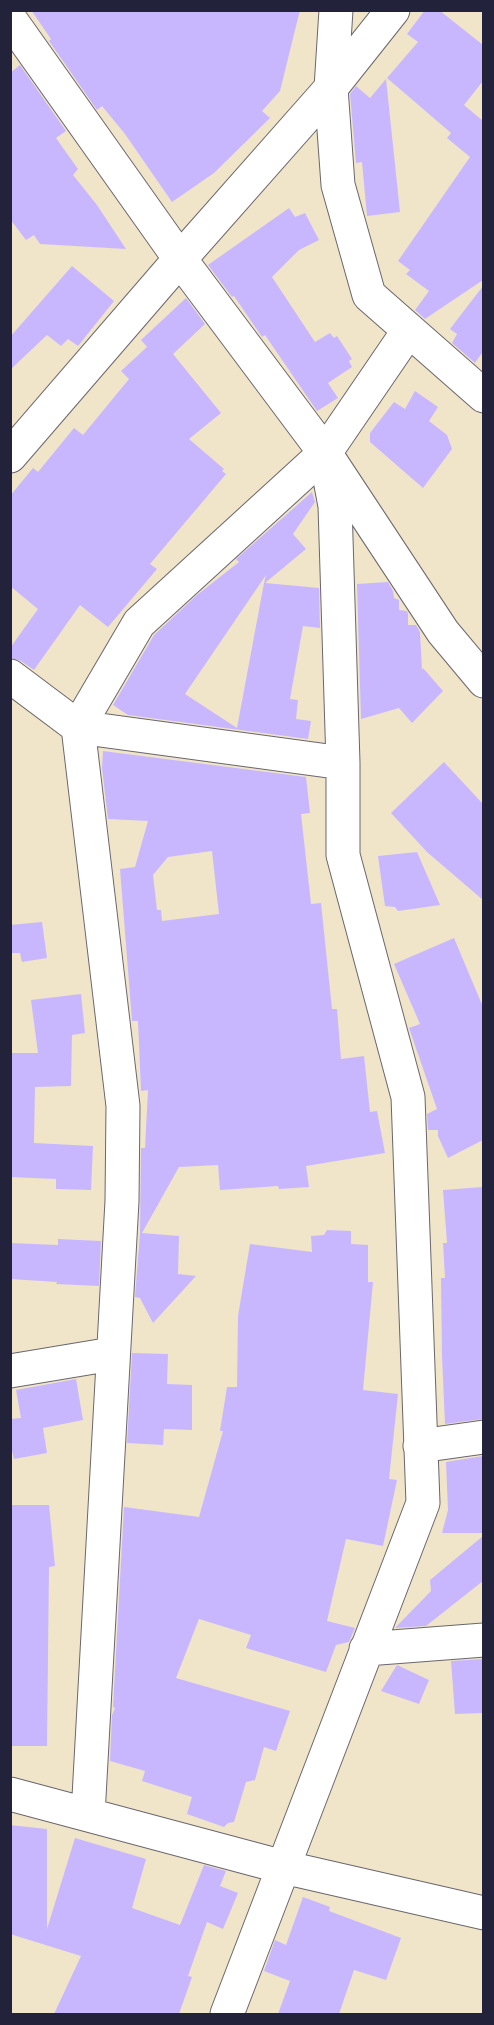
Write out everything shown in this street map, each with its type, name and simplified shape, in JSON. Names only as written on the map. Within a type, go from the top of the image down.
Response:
[{"type":"street","points":[[336,10],[332,88],[338,185],[369,295],[483,396]]},
{"type":"street","points":[[10,456],[332,88],[393,10]]},
{"type":"street","points":[[10,19],[180,259],[325,453],[443,632],[483,681]]},
{"type":"street","points":[[88,1815],[122,1201],[123,1106],[78,727],[139,623],[325,453],[409,330]]},
{"type":"street","points":[[227,2014],[423,1503],[408,1097],[343,855],[343,763],[334,506],[325,453]]},
{"type":"street","points":[[10,676],[78,727],[343,763]]},
{"type":"street","points":[[10,1371],[112,1354]]},
{"type":"street","points":[[420,1446],[483,1437]]},
{"type":"street","points":[[366,1650],[483,1640]]},
{"type":"street","points":[[10,1794],[283,1867],[483,1913]]},
{"type":"building","points":[[31,10],[300,10],[280,91],[262,111],[270,118],[214,173],[172,202],[125,134],[102,106],[97,110],[49,41],[51,39]]},
{"type":"building","points":[[425,10],[439,10],[483,45],[483,81],[464,105],[483,121],[483,280],[425,319],[415,310],[429,291],[406,274],[410,270],[398,261],[470,157],[447,138],[451,133],[387,78],[418,42],[407,34]]},
{"type":"building","points":[[20,65],[66,131],[56,138],[78,169],[73,175],[97,205],[126,249],[40,244],[34,235],[26,240],[10,219],[10,73]]},
{"type":"building","points":[[386,79],[400,212],[367,216],[362,162],[356,163],[350,94],[356,86],[370,98]]},
{"type":"building","points":[[289,208],[295,217],[305,213],[319,240],[299,250],[272,277],[315,342],[330,333],[334,338],[337,336],[352,359],[349,361],[352,367],[328,383],[338,398],[317,411],[265,335],[262,337],[234,296],[232,297],[208,265]]},
{"type":"building","points":[[72,266],[114,301],[78,346],[68,339],[61,346],[47,335],[10,370],[10,337]]},
{"type":"building","points":[[483,286],[483,354],[475,363],[452,343],[457,334],[450,329]]},
{"type":"building","points":[[186,298],[205,324],[173,354],[221,413],[189,439],[224,469],[222,471],[226,474],[150,564],[157,569],[108,627],[80,605],[34,670],[21,661],[10,658],[10,648],[38,609],[10,586],[10,496],[33,468],[38,472],[74,428],[83,435],[129,379],[121,371],[147,347],[141,340]]},
{"type":"building","points":[[415,391],[438,407],[429,421],[447,435],[452,449],[423,488],[370,442],[370,433],[394,402],[405,409]]},
{"type":"building","points":[[312,492],[315,502],[293,534],[306,549],[265,583],[319,588],[320,628],[303,626],[290,699],[298,700],[296,719],[311,721],[308,739],[128,715],[113,705],[154,635],[197,595],[239,562],[236,559]],"holes":[[[266,575],[237,728],[185,694]]]},
{"type":"building","points":[[388,582],[394,598],[399,600],[399,610],[407,611],[408,625],[416,625],[420,632],[422,670],[423,668],[443,691],[412,723],[399,708],[361,719],[357,584]]},
{"type":"building","points":[[103,751],[306,777],[310,813],[301,814],[311,904],[321,903],[332,1009],[337,1009],[341,1059],[364,1056],[370,1112],[377,1111],[385,1153],[306,1166],[309,1187],[279,1189],[278,1186],[220,1190],[218,1165],[179,1167],[142,1233],[179,1236],[178,1274],[196,1276],[153,1323],[140,1298],[135,1297],[140,1233],[141,1148],[145,1148],[148,1090],[141,1091],[138,1021],[132,1021],[120,869],[135,867],[148,821],[108,819],[102,768]],"holes":[[[212,851],[219,914],[162,921],[161,910],[157,910],[153,875],[168,857]]]},
{"type":"building","points":[[444,762],[483,804],[483,900],[427,852],[391,813]]},
{"type":"building","points":[[417,852],[440,905],[398,911],[395,907],[385,906],[378,856]]},
{"type":"building","points":[[42,922],[47,958],[22,962],[20,953],[10,953],[10,925]]},
{"type":"building","points":[[454,938],[483,1007],[483,1140],[448,1158],[438,1136],[438,1130],[428,1130],[427,1114],[437,1109],[409,1028],[420,1024],[394,964]]},
{"type":"building","points":[[81,994],[85,1033],[72,1035],[71,1086],[35,1087],[34,1143],[93,1146],[91,1190],[56,1189],[56,1179],[10,1177],[10,1053],[38,1053],[31,1000]]},
{"type":"building","points":[[483,1187],[483,1419],[445,1424],[441,1278],[445,1278],[443,1243],[447,1243],[443,1190]]},
{"type":"building","points":[[327,1230],[351,1231],[351,1244],[368,1245],[368,1282],[373,1282],[363,1390],[398,1394],[389,1479],[397,1480],[383,1546],[346,1539],[327,1621],[355,1628],[349,1642],[336,1645],[326,1672],[246,1648],[251,1635],[199,1619],[176,1678],[290,1711],[276,1751],[264,1747],[255,1780],[246,1782],[234,1822],[224,1827],[187,1814],[192,1797],[142,1781],[145,1771],[110,1761],[112,1715],[115,1708],[113,1707],[124,1507],[199,1517],[223,1431],[220,1431],[227,1387],[237,1387],[238,1316],[250,1244],[312,1252],[311,1236],[324,1235]]},
{"type":"building","points":[[58,1239],[101,1241],[99,1286],[10,1279],[10,1243],[58,1245]]},
{"type":"building","points":[[132,1353],[168,1354],[167,1384],[192,1385],[192,1430],[164,1429],[163,1445],[127,1443]]},
{"type":"building","points":[[76,1379],[83,1420],[43,1428],[47,1453],[14,1459],[10,1443],[10,1419],[21,1418],[16,1390]]},
{"type":"building","points":[[483,1456],[483,1533],[442,1533],[448,1510],[446,1462]]},
{"type":"building","points":[[10,1505],[49,1505],[55,1566],[49,1567],[47,1746],[10,1746]]},
{"type":"building","points":[[483,1536],[483,1581],[426,1626],[395,1628],[431,1591],[430,1580]]},
{"type":"building","points":[[483,1659],[483,1713],[455,1714],[451,1661]]},
{"type":"building","points":[[397,1665],[429,1680],[419,1704],[381,1691]]},
{"type":"building","points":[[10,1825],[47,1829],[47,1929],[75,1838],[146,1859],[132,1908],[180,1925],[204,1865],[226,1871],[220,1886],[238,1893],[223,1929],[207,1922],[188,1976],[192,1977],[179,2014],[54,2014],[81,1956],[10,1934]]},
{"type":"building","points":[[303,1897],[330,1907],[329,1911],[401,1938],[386,1980],[354,1970],[339,2014],[278,2014],[290,1981],[264,1971],[275,1940],[286,1945]]}]
